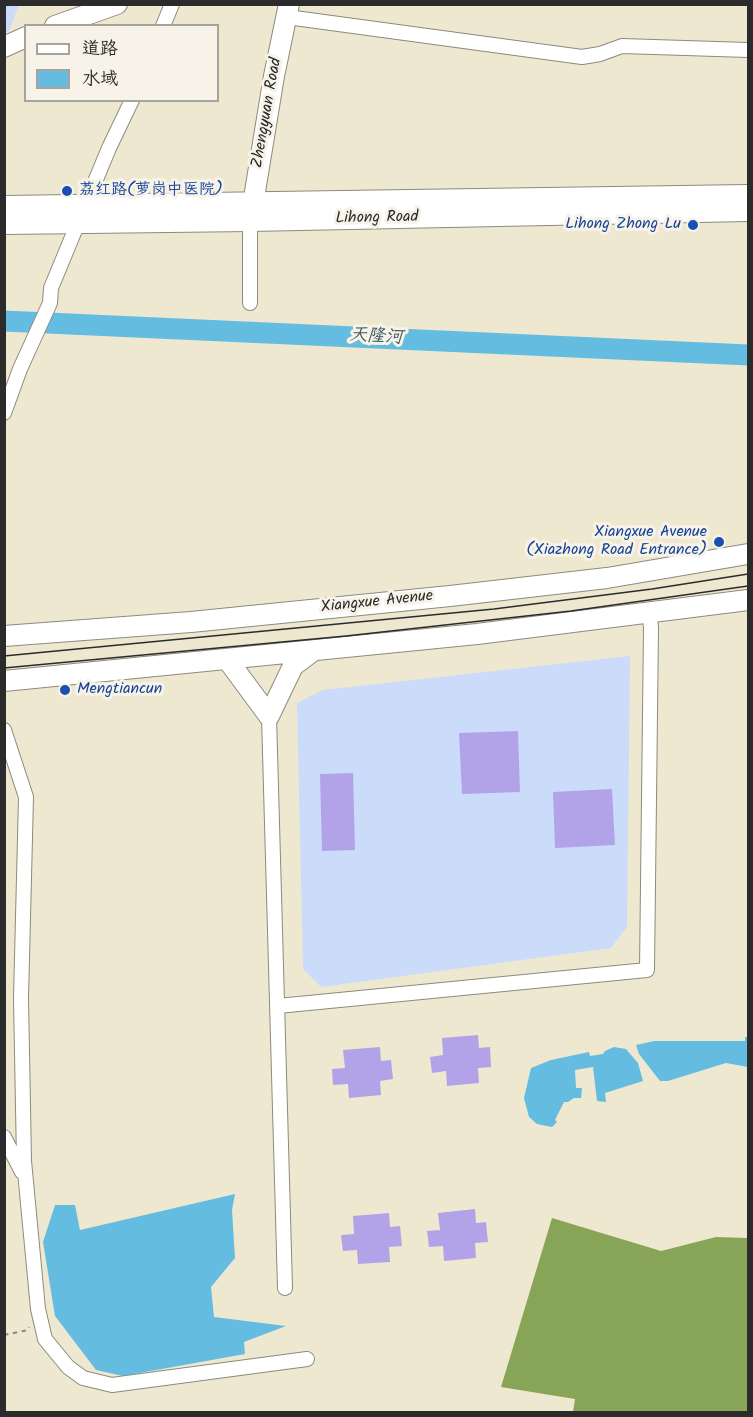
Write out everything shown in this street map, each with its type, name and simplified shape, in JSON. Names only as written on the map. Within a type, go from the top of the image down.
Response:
[{"type":"main road","points":[[61,24],[117,4]]},
{"type":"main road","name":"Zhengyuan Road","points":[[251,212],[274,76],[288,11]]},
{"type":"main road","points":[[4,47],[24,38]]},
{"type":"main road","name":"Lihong Road","points":[[4,224],[77,224],[251,212],[748,195]]},
{"type":"main road","name":"Lihong Road","points":[[4,206],[86,206],[251,212],[748,211]]},
{"type":"main road","name":"Xiangxue Avenue","points":[[4,636],[191,622],[450,596],[607,578],[748,554]]},
{"type":"main road","points":[[4,681],[313,651],[649,614],[748,600]]},
{"type":"main road","points":[[227,659],[269,716],[293,666],[313,651]]},
{"type":"street","points":[[165,24],[172,4]]},
{"type":"street","points":[[288,11],[582,57],[600,54],[622,46],[748,50]]},
{"type":"street","points":[[4,413],[20,369],[50,303],[51,288],[77,224],[131,102]]},
{"type":"street","points":[[250,303],[251,212]]},
{"type":"street","points":[[278,1006],[647,970],[651,627],[649,614]]},
{"type":"street","points":[[269,716],[285,1288]]},
{"type":"street","points":[[4,730],[26,797],[21,998],[25,1179],[38,1309],[45,1339],[68,1366],[83,1378],[112,1385],[307,1359]]},
{"type":"street","points":[[4,1137],[25,1179]]},
{"type":"path","points":[[4,1335],[28,1330],[38,1309]]},
{"type":"shaded area","points":[[5,4],[19,5],[9,31],[5,32]]},
{"type":"shaded area","points":[[630,656],[627,927],[611,948],[321,987],[303,969],[297,703],[323,690]]},
{"type":"green space","points":[[552,1218],[661,1251],[716,1237],[748,1238],[748,1412],[573,1412],[575,1399],[501,1387]]},
{"type":"water","points":[[745,1037],[748,1037],[748,1067],[726,1063],[668,1081],[660,1081],[639,1054],[636,1045],[654,1041],[745,1041]]},
{"type":"water","points":[[614,1047],[626,1049],[638,1063],[643,1081],[605,1093],[606,1102],[597,1101],[593,1067],[575,1070],[576,1088],[582,1088],[581,1098],[564,1102],[555,1120],[557,1122],[552,1127],[537,1124],[529,1117],[524,1098],[531,1068],[551,1060],[589,1052],[590,1056],[603,1054]]},
{"type":"water","points":[[235,1194],[232,1210],[235,1258],[211,1287],[214,1317],[286,1326],[244,1342],[245,1354],[123,1376],[96,1370],[55,1316],[43,1242],[55,1205],[75,1205],[80,1230]]},
{"type":"building","points":[[518,731],[520,792],[462,794],[459,733]]},
{"type":"building","points":[[353,773],[355,850],[322,851],[320,774]]},
{"type":"building","points":[[612,789],[615,845],[555,848],[553,792]]},
{"type":"building","points":[[478,1035],[479,1048],[490,1047],[491,1067],[478,1068],[479,1083],[447,1086],[446,1071],[432,1073],[430,1057],[443,1055],[442,1038]]},
{"type":"building","points":[[380,1047],[381,1061],[391,1060],[393,1079],[380,1081],[381,1095],[349,1098],[348,1084],[333,1085],[332,1069],[345,1068],[343,1050]]},
{"type":"building","points":[[475,1209],[476,1223],[486,1222],[488,1242],[475,1243],[476,1258],[444,1261],[443,1246],[429,1247],[427,1231],[440,1230],[438,1213]]},
{"type":"building","points":[[389,1213],[390,1227],[400,1226],[402,1246],[389,1247],[390,1262],[358,1264],[357,1250],[343,1251],[341,1235],[354,1234],[353,1216]]},
{"type":"waterway","name":"天隆河","points":[[4,321],[748,355]]},
{"type":"tram line","points":[[4,656],[494,609],[748,574]]},
{"type":"tram line","points":[[4,668],[346,636],[571,611],[748,586]]},
{"type":"place","name":"荔红路(萝岗中医院)","points":[[67,191]]},
{"type":"place","name":"Lihong Zhong Lu","points":[[693,225]]},
{"type":"place","name":"Xiangxue Avenue (Xiazhong Road Entrance)","points":[[719,542]]},
{"type":"place","name":"Mengtiancun","points":[[65,690]]}]
